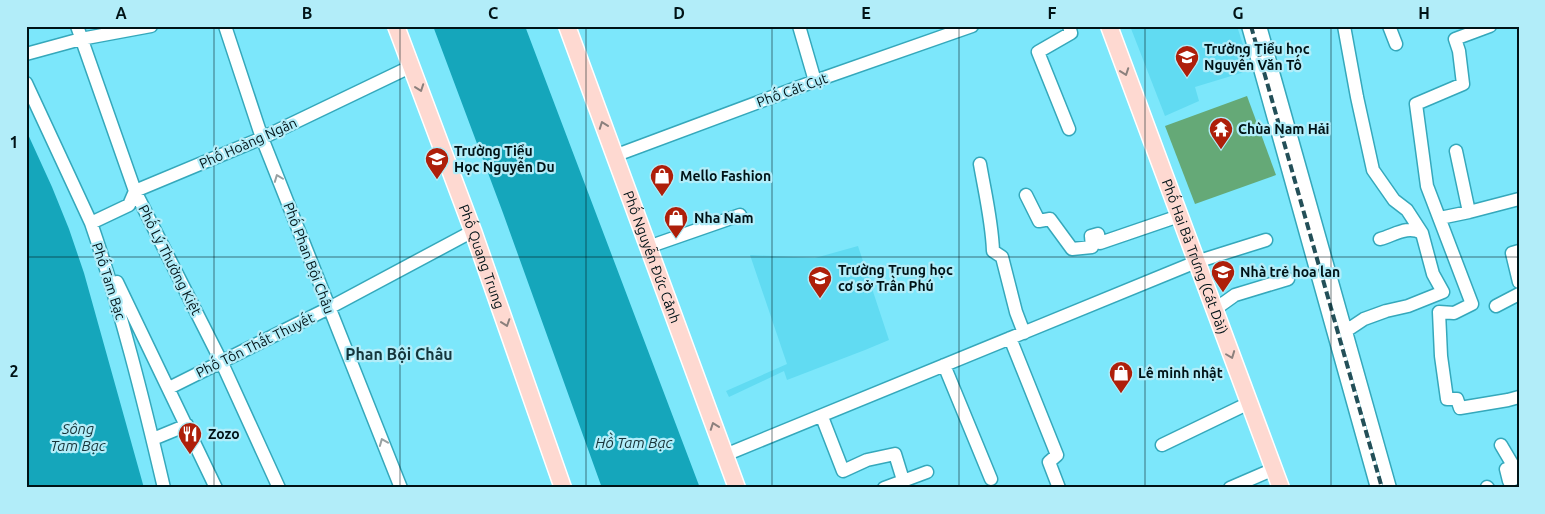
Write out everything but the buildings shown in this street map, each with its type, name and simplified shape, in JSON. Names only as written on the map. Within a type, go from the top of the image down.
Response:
[{"type":"main road","name":"Phố Quang Trung","points":[[396,26],[474,231],[563,488]]},
{"type":"main road","name":"Phố Nguyễn Đức Cảnh","points":[[567,26],[737,488]]},
{"type":"main road","name":"Phố Hai Bà Trưng (Cát Dài)","points":[[1108,26],[1281,488]]},
{"type":"street","name":"Phố Lý Thường Kiệt","points":[[77,26],[136,191],[221,361],[279,488]]},
{"type":"street","points":[[26,54],[82,39],[151,26]]},
{"type":"street","name":"Phố Phan Bội Châu","points":[[225,26],[262,138],[401,488]]},
{"type":"street","points":[[799,26],[814,81]]},
{"type":"street","name":"Phố Cát Cụt","points":[[614,156],[814,81],[972,26]]},
{"type":"street","points":[[1069,26],[1071,33],[1038,52],[1069,129]]},
{"type":"street","points":[[1248,26],[1377,488]]},
{"type":"street","points":[[1260,26],[1390,488]]},
{"type":"street","points":[[1344,26],[1373,170],[1394,200],[1408,210],[1422,233],[1433,274],[1443,292],[1439,312],[1440,356],[1447,399],[1457,398],[1460,408],[1519,397]]},
{"type":"street","points":[[1389,26],[1396,44]]},
{"type":"street","points":[[1439,312],[1454,313],[1472,304],[1427,186],[1416,104],[1464,84],[1459,51],[1455,39],[1490,26]]},
{"type":"street","name":"Phố Hoàng Ngân","points":[[91,223],[129,205],[136,191],[262,138],[412,66]]},
{"type":"street","name":"Phố Tam Bạc","points":[[26,83],[91,223],[118,306],[164,488]]},
{"type":"street","points":[[1456,151],[1470,212]]},
{"type":"street","points":[[980,164],[992,227],[993,251],[1002,257],[1016,312],[1024,333]]},
{"type":"street","points":[[1026,195],[1039,221],[1050,219],[1072,249],[1092,248],[1091,236],[1098,234],[1100,243],[1179,216]]},
{"type":"street","points":[[1440,218],[1519,199]]},
{"type":"street","points":[[648,247],[740,216]]},
{"type":"street","points":[[1380,239],[1390,237],[1401,231],[1415,229],[1422,233]]},
{"type":"street","name":"Phố Tôn Thất Thuyết","points":[[169,388],[329,308],[474,231]]},
{"type":"street","points":[[725,455],[822,417],[1196,262],[1266,240]]},
{"type":"street","points":[[97,242],[216,488]]},
{"type":"street","points":[[1519,251],[1512,254],[1519,282]]},
{"type":"street","points":[[1214,310],[1235,294],[1288,279]]},
{"type":"street","points":[[1346,332],[1364,319],[1408,306],[1443,292]]},
{"type":"street","points":[[1496,306],[1519,294]]},
{"type":"street","points":[[1010,338],[1057,455],[1049,462],[1060,488]]},
{"type":"street","points":[[944,365],[991,479]]},
{"type":"street","points":[[1162,445],[1249,403]]},
{"type":"street","points":[[822,417],[843,471],[866,460],[894,454],[903,480]]},
{"type":"street","points":[[153,439],[187,425]]},
{"type":"street","points":[[1501,445],[1514,467],[1506,470],[1509,481],[1519,477]]},
{"type":"street","points":[[1230,488],[1274,469]]},
{"type":"street","points":[[884,488],[927,472]]},
{"type":"shaded area","name":"Trường Tiểu học Nguyễn Văn Tố","points":[[1130,26],[1237,26],[1251,70],[1195,87],[1199,101],[1165,116]]},
{"type":"shaded area","name":"Trường Trung học cơ sở Trần Phú","points":[[858,246],[889,340],[787,380],[784,371],[729,397],[726,391],[787,364],[750,255],[815,258]]},
{"type":"water","name":"Hồ Tam Bạc","points":[[433,26],[525,26],[700,488],[602,488]]},
{"type":"water","name":"Sông Tam Bạc","points":[[26,130],[52,187],[84,273],[144,488],[29,488],[26,478]]},
{"type":"railway","points":[[1251,26],[1382,488]]},
{"type":"place","name":"Trường Tiểu học Nguyễn Văn Tố","points":[[1187,78]]},
{"type":"place","name":"Chùa Nam Hải","points":[[1221,150]]},
{"type":"place","name":"Trường Tiểu Học Nguyễn Du","points":[[437,180]]},
{"type":"place","name":"Mello Fashion","points":[[662,197]]},
{"type":"place","name":"Nha Nam","points":[[676,239]]},
{"type":"place","name":"Nhà trẻ hoa lan","points":[[1223,293]]},
{"type":"place","name":"Trường Trung học cơ sở Trần Phú","points":[[820,299]]},
{"type":"place","name":"Lê minh nhật","points":[[1121,394]]},
{"type":"place","name":"Zozo","points":[[190,455]]},
{"type":"district","name":"Phan Bội Châu","points":[[399,354]]}]
